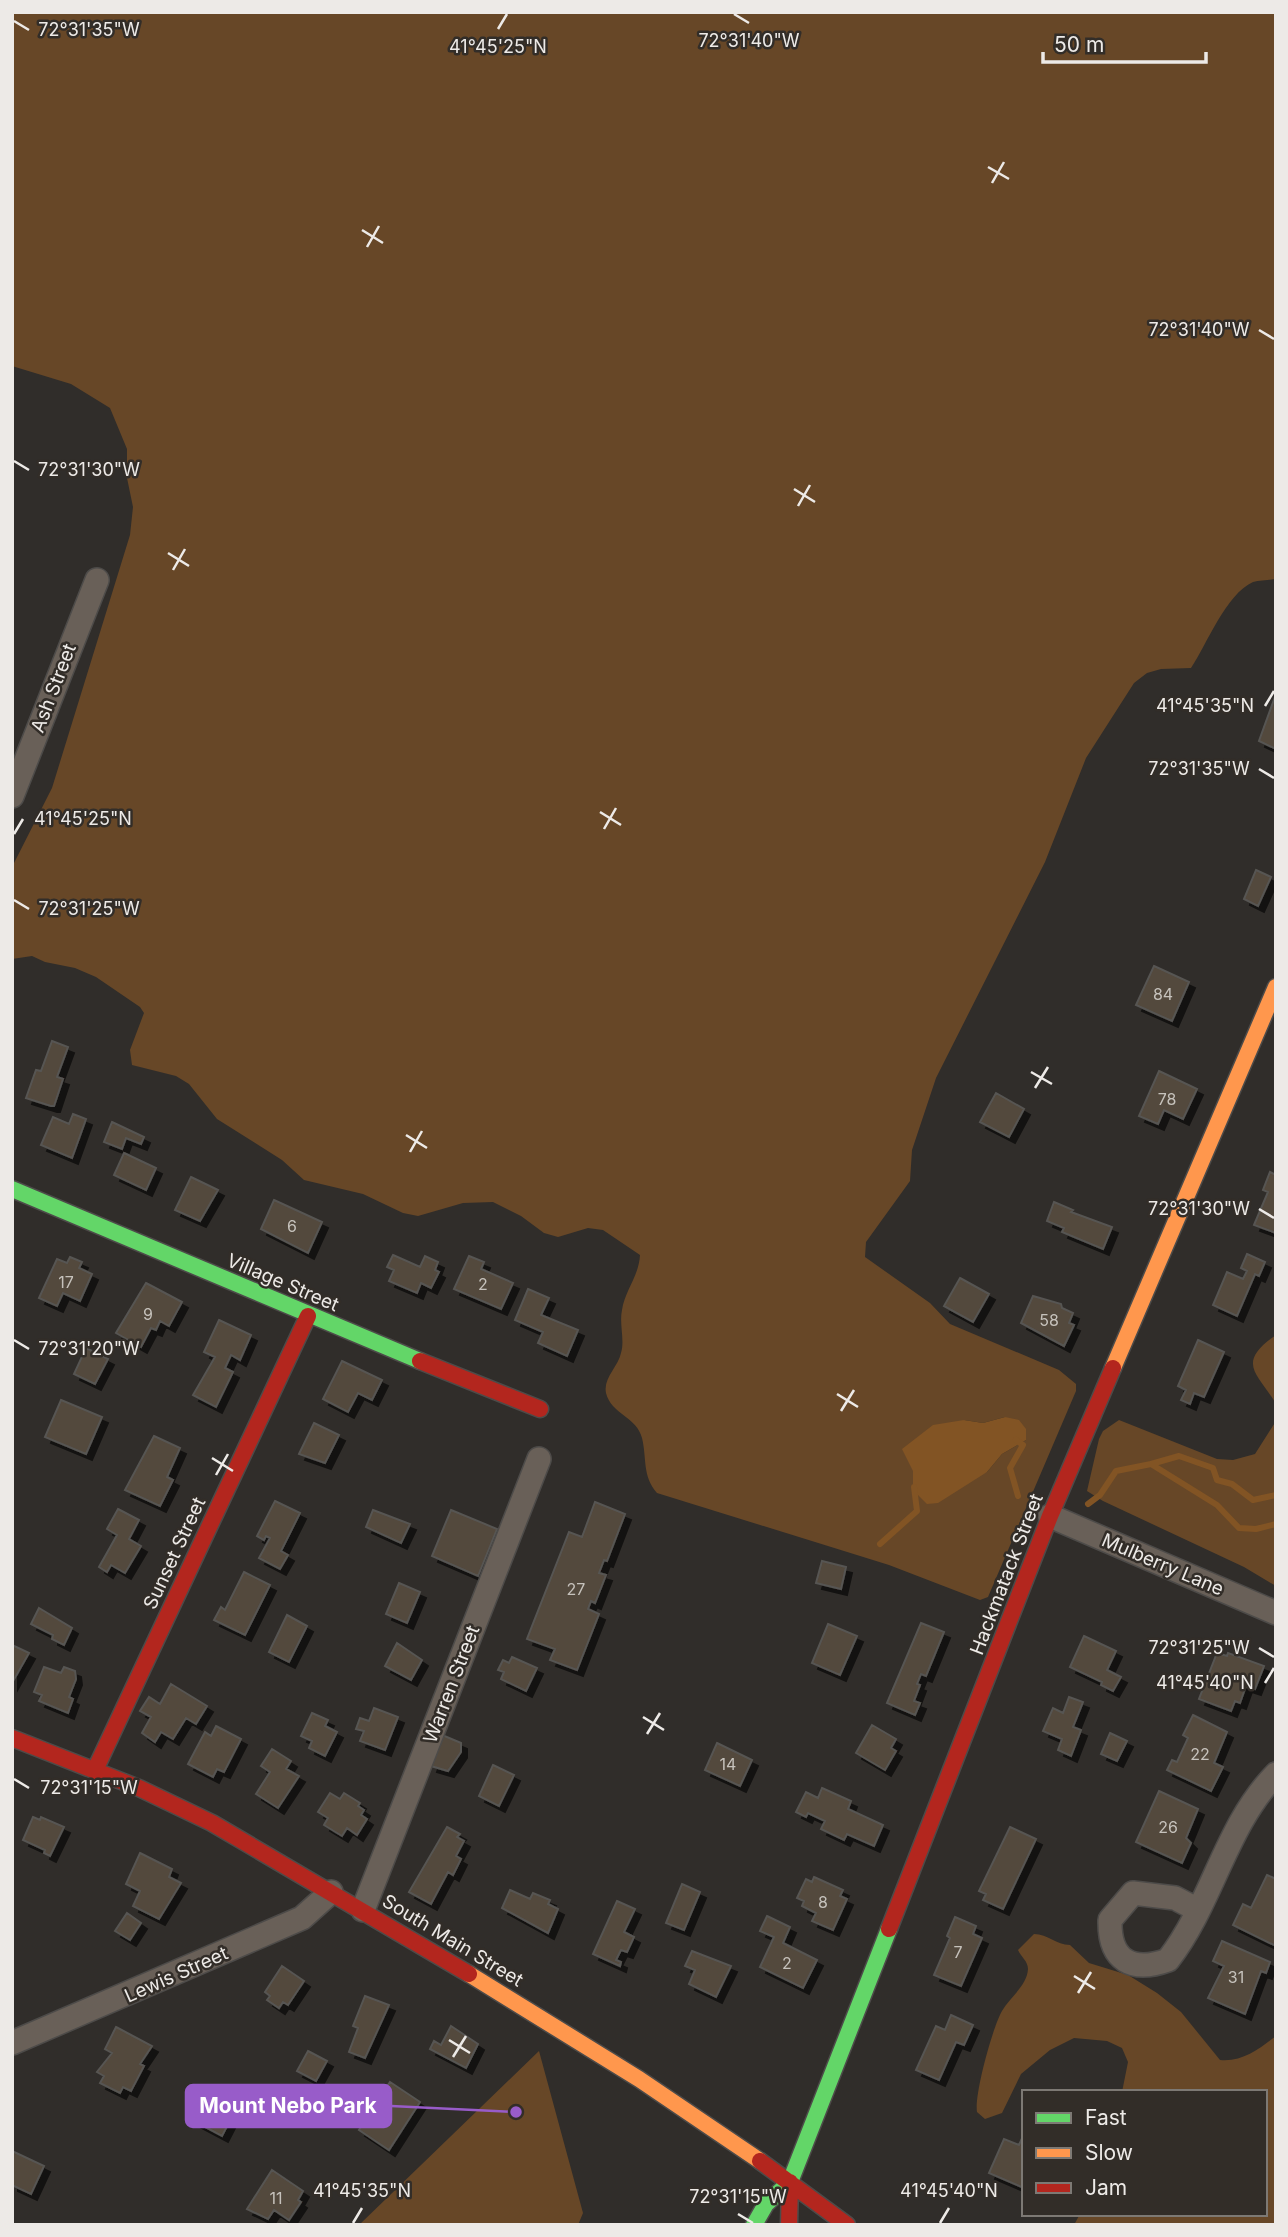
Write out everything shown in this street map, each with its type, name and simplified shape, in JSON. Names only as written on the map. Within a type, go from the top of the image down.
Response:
[{"type":"main road","name":"Hackmatack Street","points":[[790,2182],[1051,1516],[1276,987]]},
{"type":"main road","name":"Village Street","points":[[12,1189],[308,1316],[540,1409]]},
{"type":"main road","name":"Sunset Street","points":[[95,1770],[308,1316]]},
{"type":"main road","name":"South Main Street","points":[[12,1738],[95,1770],[210,1822],[363,1910],[605,2057],[790,2182],[847,2225]]},
{"type":"main road","points":[[754,2225],[766,2204],[790,2182]]},
{"type":"main road","points":[[789,2225],[790,2182]]},
{"type":"street","name":"Ash Street","points":[[12,796],[97,580]]},
{"type":"street","name":"Warren Street","points":[[363,1910],[539,1459]]},
{"type":"street","name":"Mulberry Lane","points":[[1051,1516],[1276,1613]]},
{"type":"street","points":[[1199,1910],[1249,1804],[1276,1774]]},
{"type":"street","name":"Lewis Street","points":[[12,2043],[302,1918],[331,1892]]},
{"type":"shaded area","points":[[12,12],[1276,12],[1276,579],[1253,582],[1234,597],[1191,668],[1161,669],[1147,673],[1134,683],[1086,758],[1045,862],[936,1078],[912,1150],[910,1181],[866,1242],[865,1257],[930,1303],[950,1324],[1059,1370],[1076,1384],[1076,1391],[988,1597],[980,1600],[889,1565],[657,1493],[649,1480],[639,1431],[613,1406],[606,1393],[607,1382],[621,1353],[622,1310],[640,1255],[603,1230],[588,1228],[558,1237],[544,1233],[521,1216],[493,1202],[463,1203],[418,1216],[403,1213],[363,1194],[304,1180],[282,1160],[217,1119],[189,1084],[176,1076],[132,1065],[130,1050],[144,1013],[140,1007],[96,977],[75,968],[45,962],[32,956],[12,959],[12,867],[52,788],[130,535],[133,507],[127,478],[127,449],[110,408],[71,384],[12,366]],"holes":[[[1005,1417],[1026,1440],[1002,1454],[987,1472],[913,1490],[913,1471],[964,1420],[983,1423]]]},
{"type":"shaded area","points":[[1276,1335],[1276,1404],[1257,1377],[1253,1362],[1263,1345]]},
{"type":"shaded area","points":[[1005,1417],[1019,1420],[1026,1429],[1026,1440],[1002,1454],[987,1472],[938,1503],[927,1504],[913,1490],[913,1471],[902,1449],[933,1425],[964,1420],[983,1423]]},
{"type":"shaded area","points":[[1119,1420],[1217,1459],[1233,1460],[1255,1454],[1276,1421],[1276,1586],[1244,1567],[1087,1491],[1099,1439],[1103,1431]]},
{"type":"shaded area","points":[[1034,1934],[1044,1936],[1070,1945],[1089,1963],[1128,1975],[1181,2012],[1220,2060],[1243,2057],[1276,2036],[1276,2225],[1074,2225],[1079,2216],[1267,2216],[1267,2090],[1122,2090],[1128,2062],[1122,2048],[1107,2041],[1074,2038],[1050,2050],[1021,2074],[1002,2113],[985,2119],[977,2112],[977,2103],[985,2061],[1002,2011],[1027,1975],[1027,1964],[1018,1950]]},
{"type":"shaded area","points":[[539,2051],[583,2213],[578,2225],[359,2225]]},
{"type":"building","points":[[1276,694],[1276,749],[1259,741]]},
{"type":"building","points":[[1256,870],[1271,877],[1258,906],[1244,899]]},
{"type":"building","points":[[1154,966],[1189,982],[1172,1021],[1136,1005]]},
{"type":"building","points":[[52,1041],[68,1047],[57,1077],[63,1079],[54,1106],[26,1098],[36,1070],[41,1071]]},
{"type":"building","points":[[1159,1071],[1197,1089],[1183,1119],[1164,1110],[1158,1124],[1139,1116]]},
{"type":"building","points":[[996,1093],[1024,1109],[1009,1137],[980,1122]]},
{"type":"building","points":[[73,1114],[86,1119],[72,1158],[41,1145],[53,1117],[69,1124]]},
{"type":"building","points":[[112,1122],[144,1137],[141,1144],[126,1138],[122,1149],[104,1142]]},
{"type":"building","points":[[124,1153],[156,1168],[146,1190],[114,1175]]},
{"type":"building","points":[[1270,1172],[1276,1175],[1276,1233],[1254,1225],[1268,1192],[1263,1190]]},
{"type":"building","points":[[191,1177],[218,1190],[200,1221],[175,1210]]},
{"type":"building","points":[[274,1200],[322,1222],[308,1253],[261,1229]]},
{"type":"building","points":[[1054,1202],[1073,1210],[1071,1212],[1112,1227],[1103,1249],[1062,1232],[1064,1228],[1047,1221]]},
{"type":"building","points":[[1247,1254],[1265,1262],[1259,1276],[1255,1274],[1237,1316],[1213,1305],[1227,1272],[1243,1279],[1247,1271],[1241,1268]]},
{"type":"building","points":[[393,1255],[420,1267],[425,1256],[438,1262],[435,1270],[439,1272],[431,1288],[421,1283],[417,1293],[389,1281],[394,1270],[387,1267]]},
{"type":"building","points":[[469,1256],[484,1262],[481,1269],[513,1283],[501,1309],[454,1289]]},
{"type":"building","points":[[70,1257],[82,1262],[79,1268],[92,1274],[80,1301],[63,1293],[57,1306],[39,1298],[57,1259],[67,1263]]},
{"type":"building","points":[[960,1278],[989,1294],[973,1322],[944,1306]]},
{"type":"building","points":[[146,1283],[182,1302],[169,1326],[160,1321],[156,1330],[151,1328],[141,1347],[116,1333]]},
{"type":"building","points":[[528,1289],[549,1298],[541,1315],[578,1330],[567,1356],[538,1343],[543,1332],[515,1320]]},
{"type":"building","points":[[1033,1296],[1061,1304],[1062,1308],[1073,1313],[1069,1323],[1074,1325],[1064,1346],[1021,1323]]},
{"type":"building","points":[[219,1320],[251,1335],[240,1360],[231,1355],[225,1368],[233,1372],[216,1407],[193,1395],[215,1357],[204,1352]]},
{"type":"building","points":[[1198,1340],[1224,1352],[1204,1397],[1194,1393],[1190,1404],[1181,1400],[1186,1390],[1178,1386]]},
{"type":"building","points":[[86,1348],[108,1359],[95,1384],[74,1374]]},
{"type":"building","points":[[342,1361],[382,1380],[372,1400],[358,1393],[348,1412],[323,1399]]},
{"type":"building","points":[[61,1400],[102,1417],[86,1454],[45,1437]]},
{"type":"building","points":[[314,1423],[339,1435],[325,1463],[299,1454]]},
{"type":"building","points":[[154,1436],[180,1448],[167,1477],[173,1480],[160,1506],[125,1490]]},
{"type":"building","points":[[275,1501],[300,1513],[281,1551],[288,1555],[280,1569],[259,1558],[270,1538],[266,1536],[264,1540],[257,1536]]},
{"type":"building","points":[[595,1502],[625,1514],[607,1561],[604,1560],[599,1573],[606,1575],[595,1603],[591,1601],[588,1609],[599,1614],[577,1670],[550,1660],[555,1649],[527,1639],[569,1532],[582,1537]]},
{"type":"building","points":[[118,1509],[139,1520],[129,1539],[141,1546],[125,1573],[111,1565],[107,1572],[99,1567],[117,1535],[107,1529]]},
{"type":"building","points":[[373,1510],[410,1524],[401,1543],[366,1527]]},
{"type":"building","points":[[451,1510],[497,1529],[478,1576],[432,1556]]},
{"type":"building","points":[[822,1561],[846,1567],[841,1589],[816,1583]]},
{"type":"building","points":[[244,1572],[270,1585],[245,1635],[214,1620],[221,1607],[225,1610]]},
{"type":"building","points":[[399,1583],[420,1592],[407,1623],[386,1614]]},
{"type":"building","points":[[39,1608],[72,1628],[64,1645],[52,1639],[53,1635],[31,1624]]},
{"type":"building","points":[[287,1615],[307,1626],[289,1662],[269,1652]]},
{"type":"building","points":[[921,1623],[944,1632],[926,1676],[921,1674],[917,1684],[920,1685],[914,1701],[920,1703],[915,1715],[887,1703]]},
{"type":"building","points":[[828,1624],[857,1636],[840,1675],[812,1663]]},
{"type":"building","points":[[1084,1636],[1116,1651],[1107,1670],[1121,1677],[1113,1691],[1101,1685],[1102,1682],[1070,1667]]},
{"type":"building","points":[[397,1643],[422,1660],[411,1680],[385,1666]]},
{"type":"building","points":[[12,1645],[29,1653],[12,1683]]},
{"type":"building","points":[[1217,1653],[1227,1656],[1228,1653],[1264,1666],[1255,1689],[1246,1686],[1240,1703],[1235,1701],[1231,1711],[1199,1699]]},
{"type":"building","points":[[512,1657],[537,1668],[526,1691],[501,1679],[504,1672],[498,1670],[503,1660],[509,1663]]},
{"type":"building","points":[[44,1667],[61,1673],[64,1667],[75,1671],[76,1679],[69,1697],[73,1699],[68,1713],[39,1701],[42,1695],[34,1692]]},
{"type":"building","points":[[171,1684],[207,1706],[196,1724],[186,1718],[173,1739],[161,1732],[155,1742],[142,1733],[151,1717],[140,1711],[149,1697],[160,1704]]},
{"type":"building","points":[[1069,1697],[1083,1702],[1073,1727],[1081,1730],[1071,1756],[1058,1750],[1062,1739],[1043,1731],[1053,1708],[1063,1713]]},
{"type":"building","points":[[374,1708],[398,1717],[385,1750],[360,1741],[364,1731],[356,1729],[360,1718],[369,1721]]},
{"type":"building","points":[[312,1713],[328,1720],[325,1726],[337,1732],[325,1756],[309,1748],[312,1741],[301,1736]]},
{"type":"building","points":[[1193,1715],[1227,1732],[1214,1763],[1223,1767],[1211,1791],[1167,1770],[1172,1760],[1177,1762],[1188,1738],[1183,1735]]},
{"type":"building","points":[[872,1725],[896,1739],[891,1748],[896,1751],[885,1770],[856,1753]]},
{"type":"building","points":[[216,1726],[241,1739],[224,1772],[217,1769],[213,1777],[188,1764],[205,1732],[211,1736]]},
{"type":"building","points":[[1110,1733],[1127,1741],[1117,1761],[1101,1754]]},
{"type":"building","points":[[442,1735],[461,1743],[461,1752],[448,1771],[431,1766]]},
{"type":"building","points":[[717,1743],[752,1760],[740,1786],[705,1770]]},
{"type":"building","points":[[272,1749],[291,1761],[286,1769],[299,1776],[278,1808],[256,1794],[270,1772],[261,1766]]},
{"type":"building","points":[[493,1765],[514,1775],[499,1806],[479,1796]]},
{"type":"building","points":[[822,1788],[851,1801],[848,1809],[883,1825],[874,1846],[847,1834],[844,1840],[821,1829],[825,1821],[808,1813],[806,1817],[796,1812],[806,1792],[818,1798]]},
{"type":"building","points":[[1159,1791],[1198,1809],[1186,1838],[1191,1843],[1182,1863],[1136,1842]]},
{"type":"building","points":[[330,1793],[340,1799],[344,1793],[360,1803],[358,1806],[364,1810],[361,1815],[367,1819],[357,1835],[347,1828],[342,1836],[324,1825],[328,1818],[318,1812]]},
{"type":"building","points":[[33,1817],[40,1820],[41,1817],[64,1827],[50,1856],[44,1853],[45,1850],[23,1840]]},
{"type":"building","points":[[447,1827],[460,1834],[457,1837],[464,1841],[456,1856],[461,1859],[453,1875],[448,1872],[431,1904],[409,1892]]},
{"type":"building","points":[[1010,1827],[1036,1839],[1003,1909],[983,1900],[986,1894],[979,1891]]},
{"type":"building","points":[[140,1853],[172,1869],[169,1877],[181,1883],[159,1919],[133,1906],[140,1891],[126,1884]]},
{"type":"building","points":[[1267,1875],[1276,1879],[1276,1946],[1233,1925],[1243,1904],[1251,1908]]},
{"type":"building","points":[[814,1877],[843,1890],[840,1896],[847,1899],[833,1930],[812,1921],[816,1913],[802,1906],[804,1901],[797,1898],[806,1879],[812,1882]]},
{"type":"building","points":[[682,1884],[700,1892],[684,1930],[666,1923]]},
{"type":"building","points":[[510,1890],[530,1899],[533,1893],[550,1900],[548,1904],[558,1909],[548,1933],[502,1908]]},
{"type":"building","points":[[617,1901],[635,1909],[624,1932],[634,1937],[627,1952],[621,1950],[616,1960],[621,1962],[620,1966],[593,1954]]},
{"type":"building","points":[[127,1913],[141,1923],[130,1940],[115,1931]]},
{"type":"building","points":[[767,1916],[790,1927],[783,1943],[817,1960],[803,1988],[760,1967],[774,1937],[760,1931]]},
{"type":"building","points":[[955,1917],[976,1926],[973,1934],[982,1938],[961,1986],[934,1975],[950,1938],[947,1936]]},
{"type":"building","points":[[1222,1941],[1270,1962],[1266,1973],[1261,1971],[1245,2014],[1208,1998],[1224,1966],[1213,1961]]},
{"type":"building","points":[[692,1951],[731,1966],[716,1997],[689,1984],[695,1970],[685,1966]]},
{"type":"building","points":[[282,1966],[304,1981],[288,2005],[283,2002],[279,2008],[267,2000],[270,1996],[265,1992]]},
{"type":"building","points":[[365,1996],[389,2005],[365,2058],[349,2052],[358,2028],[353,2026]]},
{"type":"building","points":[[951,2015],[973,2025],[964,2045],[956,2042],[939,2080],[916,2070],[936,2026],[945,2030]]},
{"type":"building","points":[[451,2026],[478,2044],[466,2068],[430,2049],[434,2041],[441,2045]]},
{"type":"building","points":[[116,2027],[152,2046],[140,2064],[144,2066],[131,2091],[123,2087],[120,2093],[100,2083],[104,2076],[97,2072],[112,2053],[105,2049]]},
{"type":"building","points":[[308,2051],[327,2061],[316,2081],[297,2071]]},
{"type":"building","points":[[390,2082],[420,2102],[389,2150],[359,2130]]},
{"type":"building","points":[[211,2088],[239,2103],[222,2136],[194,2121]]},
{"type":"building","points":[[1022,2138],[1022,2187],[989,2173],[1004,2139],[1019,2145]]},
{"type":"building","points":[[12,2151],[44,2166],[31,2194],[12,2185]]},
{"type":"building","points":[[272,2170],[303,2191],[298,2200],[301,2202],[289,2220],[274,2210],[268,2219],[247,2209]]},
{"type":"waterway","points":[[1016,1440],[1023,1445],[1010,1468],[1018,1496]]},
{"type":"waterway","points":[[1151,1464],[1179,1456],[1213,1468],[1217,1480],[1232,1484],[1253,1500],[1276,1495]]},
{"type":"waterway","points":[[1088,1504],[1100,1495],[1116,1471],[1151,1464],[1217,1505],[1239,1528],[1256,1529],[1276,1524]]},
{"type":"waterway","points":[[880,1544],[917,1511],[914,1487]]},
{"type":"traffic: fast","points":[[12,1189],[420,1361]]},
{"type":"traffic: fast","points":[[790,2182],[889,1929]]},
{"type":"traffic: fast","points":[[754,2225],[766,2204],[790,2182]]},
{"type":"traffic: slow","points":[[1113,1368],[1276,987]]},
{"type":"traffic: slow","points":[[469,1974],[639,2079],[760,2161]]},
{"type":"traffic: jam","points":[[95,1770],[308,1316]]},
{"type":"traffic: jam","points":[[420,1361],[540,1409]]},
{"type":"traffic: jam","points":[[889,1929],[1050,1516],[1113,1368]]},
{"type":"traffic: jam","points":[[12,1738],[139,1788],[212,1823],[469,1974]]},
{"type":"traffic: jam","points":[[760,2161],[847,2225]]},
{"type":"traffic: jam","points":[[789,2225],[790,2182]]},
{"type":"place","name":"Mount Nebo Park","points":[[516,2112]]}]
